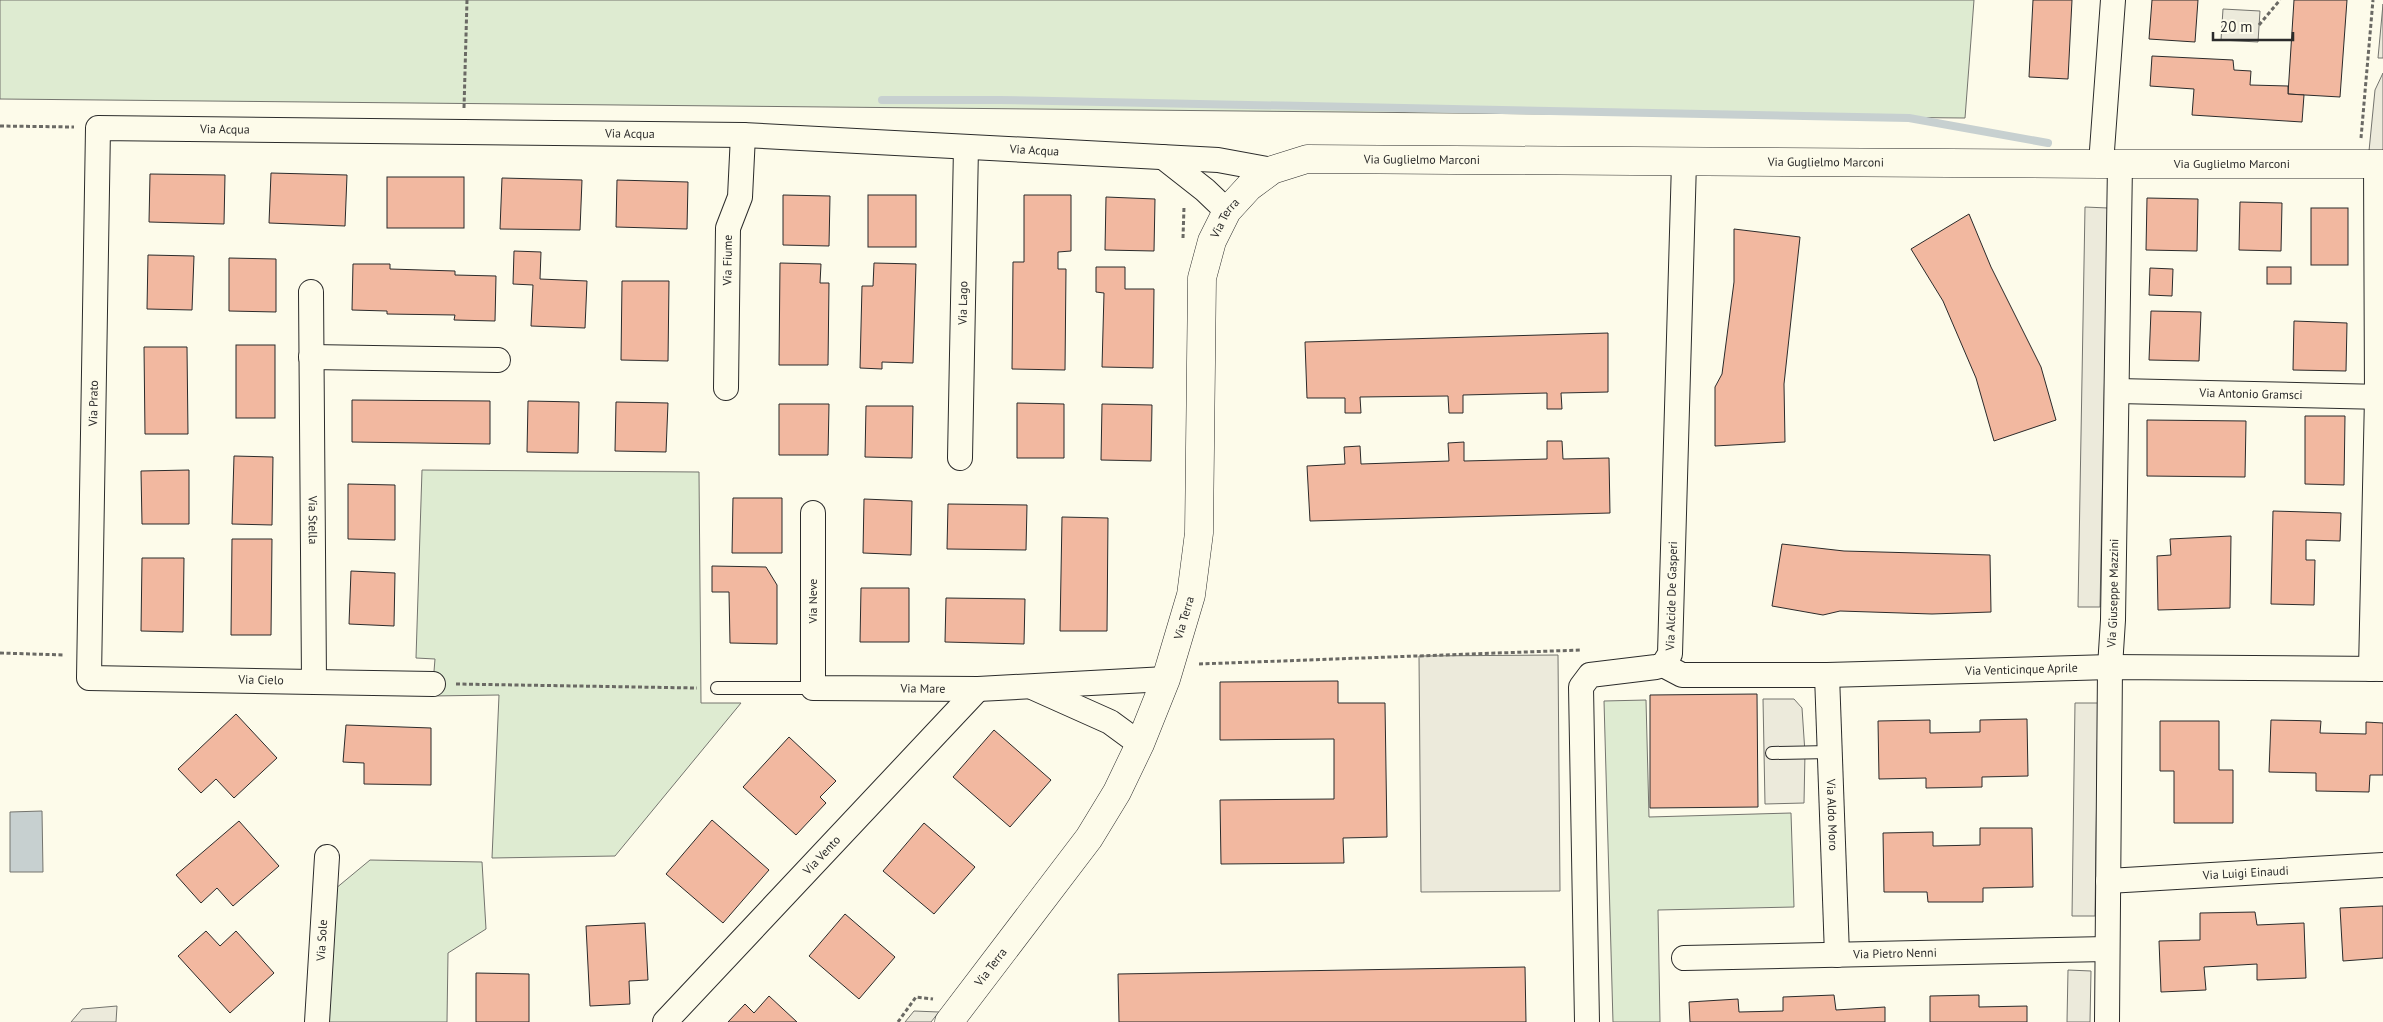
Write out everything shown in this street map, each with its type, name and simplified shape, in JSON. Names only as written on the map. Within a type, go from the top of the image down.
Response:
[{"type":"street","name":"Via Giuseppe Mazzini","points":[[2107,1022],[2110,667],[2113,620],[2118,391],[2110,164],[2113,0]]},
{"type":"street","name":"Via Acqua","points":[[98,128],[743,135],[1218,160],[1272,170]]},
{"type":"street","name":"Via Prato","points":[[90,667],[98,128]]},
{"type":"street","name":"Via Fiume","points":[[726,388],[728,228],[740,197],[743,135]]},
{"type":"street","name":"Via Lago","points":[[960,458],[966,147]]},
{"type":"street","points":[[1163,157],[1226,211]]},
{"type":"street","name":"Via Guglielmo Marconi","points":[[1272,170],[1306,159],[2373,164]]},
{"type":"street","name":"Via Alcide De Gasperi","points":[[1587,1022],[1582,687],[1590,675],[1662,665],[1670,654],[1684,162]]},
{"type":"street","points":[[2373,164],[2380,397],[2377,669]]},
{"type":"street","name":"Via Terra","points":[[945,1011],[1089,838],[1117,792],[1140,744],[1169,668],[1191,595],[1199,533],[1202,278],[1212,240],[1226,211],[1248,187],[1272,170]]},
{"type":"street","name":"Via Stella","points":[[311,292],[314,681]]},
{"type":"street","points":[[311,357],[498,360]]},
{"type":"street","name":"Via Antonio Gramsci","points":[[2118,391],[2380,397]]},
{"type":"street","name":"Via Neve","points":[[813,513],[813,688]]},
{"type":"street","name":"Via Venticinque Aprile","points":[[1662,665],[1682,675],[1827,675],[2110,667],[2377,669]]},
{"type":"street","name":"Via Cielo","points":[[90,667],[314,681],[433,684]]},
{"type":"street","name":"Via Mare","points":[[813,688],[978,689],[1032,687],[1116,680],[1169,668]]},
{"type":"street","name":"Via Aldo Moro","points":[[1827,675],[1837,954]]},
{"type":"street","name":"Via Mare","points":[[1032,687],[1110,722],[1140,744]]},
{"type":"street","name":"Via Vento","points":[[665,1022],[978,689]]},
{"type":"street","name":"Via Sole","points":[[317,1022],[326,857]]},
{"type":"street","name":"Via Luigi Einaudi","points":[[2108,881],[2383,865]]},
{"type":"street","name":"Via Pietro Nenni","points":[[1684,958],[2107,949]]},
{"type":"lane","points":[[717,688],[813,688]]},
{"type":"lane","points":[[1772,753],[1830,752]]},
{"type":"path","points":[[463,132],[467,0]]},
{"type":"path","points":[[2259,25],[2280,0]]},
{"type":"path","points":[[2373,0],[2373,164]]},
{"type":"path","points":[[0,126],[98,128]]},
{"type":"path","points":[[1183,246],[1184,197],[1194,182]]},
{"type":"path","points":[[1169,668],[1201,664],[1585,650]]},
{"type":"path","points":[[0,653],[90,667]]},
{"type":"path","points":[[433,684],[717,688]]},
{"type":"path","points":[[898,1022],[916,998],[945,1011]]},
{"type":"green space","points":[[0,0],[1974,0],[1965,118],[0,99]]},
{"type":"green space","points":[[422,470],[699,472],[701,703],[741,703],[615,856],[492,858],[499,695],[432,696],[435,659],[416,658]]},
{"type":"green space","points":[[1646,700],[1649,817],[1791,813],[1794,907],[1658,910],[1660,1022],[1613,1022],[1604,701]]},
{"type":"green space","points":[[370,860],[482,862],[486,929],[448,953],[447,1022],[327,1022],[335,889]]},
{"type":"shaded area","points":[[2383,4],[2383,58],[2378,58]]},
{"type":"shaded area","points":[[2223,9],[2260,11],[2258,42],[2221,40]]},
{"type":"shaded area","points":[[2383,73],[2383,151],[2369,151],[2375,90]]},
{"type":"shaded area","points":[[2085,207],[2108,208],[2100,607],[2078,607]]},
{"type":"shaded area","points":[[1558,655],[1560,891],[1421,892],[1419,656]]},
{"type":"shaded area","points":[[1763,699],[1794,699],[1802,708],[1805,753],[1804,803],[1765,804]]},
{"type":"shaded area","points":[[2075,703],[2098,703],[2095,916],[2072,916]]},
{"type":"shaded area","points":[[42,811],[43,872],[10,872],[10,812]]},
{"type":"shaded area","points":[[2068,970],[2091,971],[2090,1022],[2067,1022]]},
{"type":"shaded area","points":[[117,1006],[116,1022],[71,1022],[82,1009]]},
{"type":"shaded area","points":[[914,1011],[939,1012],[931,1022],[905,1022]]},
{"type":"building","points":[[2033,0],[2072,0],[2068,79],[2029,77]]},
{"type":"building","points":[[2152,0],[2198,0],[2195,42],[2149,39]]},
{"type":"building","points":[[2294,0],[2347,0],[2340,97],[2288,94]]},
{"type":"building","points":[[2152,56],[2233,60],[2234,70],[2251,71],[2250,85],[2288,86],[2288,94],[2304,95],[2302,122],[2192,115],[2194,89],[2150,86]]},
{"type":"building","points":[[271,173],[347,175],[345,226],[269,223]]},
{"type":"building","points":[[150,174],[225,175],[224,224],[149,222]]},
{"type":"building","points":[[387,177],[464,177],[464,228],[387,228]]},
{"type":"building","points":[[502,178],[582,180],[580,230],[500,229]]},
{"type":"building","points":[[617,180],[688,182],[687,229],[616,227]]},
{"type":"building","points":[[783,195],[830,196],[829,246],[783,245]]},
{"type":"building","points":[[868,195],[916,195],[916,247],[868,247]]},
{"type":"building","points":[[1024,195],[1071,195],[1071,251],[1058,252],[1058,269],[1066,269],[1065,370],[1012,369],[1013,262],[1024,262]]},
{"type":"building","points":[[1106,197],[1155,199],[1154,251],[1105,250]]},
{"type":"building","points":[[2147,198],[2198,199],[2197,251],[2146,250]]},
{"type":"building","points":[[2240,202],[2282,203],[2281,251],[2239,250]]},
{"type":"building","points":[[2311,208],[2348,208],[2348,265],[2311,265]]},
{"type":"building","points":[[1969,214],[1991,267],[2041,367],[2056,420],[1994,441],[1976,378],[1943,301],[1911,249]]},
{"type":"building","points":[[1734,229],[1800,237],[1784,384],[1785,442],[1715,446],[1715,387],[1722,374],[1734,282]]},
{"type":"building","points":[[514,251],[541,252],[540,279],[587,281],[585,328],[531,326],[533,285],[513,284]]},
{"type":"building","points":[[148,255],[194,256],[192,310],[147,309]]},
{"type":"building","points":[[229,258],[276,259],[276,312],[229,311]]},
{"type":"building","points":[[780,263],[821,264],[820,283],[829,283],[828,365],[779,365]]},
{"type":"building","points":[[874,263],[916,264],[913,363],[882,362],[882,369],[860,368],[862,286],[873,286]]},
{"type":"building","points":[[353,264],[390,264],[390,269],[455,271],[455,275],[496,276],[495,321],[454,320],[455,315],[387,314],[387,311],[352,310]]},
{"type":"building","points":[[1096,267],[1125,267],[1125,289],[1154,289],[1153,368],[1102,367],[1104,293],[1096,292]]},
{"type":"building","points":[[2267,267],[2291,267],[2291,284],[2267,284]]},
{"type":"building","points":[[2150,268],[2173,269],[2172,296],[2149,295]]},
{"type":"building","points":[[622,281],[669,281],[668,361],[621,360]]},
{"type":"building","points":[[2151,311],[2201,312],[2199,361],[2149,360]]},
{"type":"building","points":[[2294,321],[2347,323],[2346,371],[2293,370]]},
{"type":"building","points":[[1608,333],[1608,392],[1561,393],[1562,409],[1547,409],[1547,393],[1463,395],[1463,413],[1449,413],[1448,396],[1360,397],[1361,413],[1345,413],[1345,398],[1307,398],[1305,342]]},
{"type":"building","points":[[236,345],[275,345],[275,418],[236,418]]},
{"type":"building","points":[[144,347],[187,347],[188,434],[145,434]]},
{"type":"building","points":[[352,400],[490,401],[490,444],[352,442]]},
{"type":"building","points":[[528,401],[579,402],[578,453],[527,452]]},
{"type":"building","points":[[616,402],[668,403],[666,452],[615,451]]},
{"type":"building","points":[[1017,403],[1064,404],[1064,458],[1017,458]]},
{"type":"building","points":[[779,404],[829,404],[828,455],[779,455]]},
{"type":"building","points":[[1102,404],[1152,405],[1151,461],[1101,460]]},
{"type":"building","points":[[866,406],[913,406],[912,458],[865,457]]},
{"type":"building","points":[[2305,416],[2345,416],[2344,485],[2305,484]]},
{"type":"building","points":[[2147,420],[2246,421],[2245,477],[2147,476]]},
{"type":"building","points":[[1547,441],[1562,441],[1563,459],[1609,458],[1610,513],[1310,521],[1307,466],[1345,464],[1344,447],[1360,446],[1361,464],[1449,461],[1448,443],[1464,442],[1464,461],[1547,459]]},
{"type":"building","points":[[234,456],[273,457],[272,525],[232,524]]},
{"type":"building","points":[[189,470],[189,524],[142,524],[141,471]]},
{"type":"building","points":[[348,484],[395,485],[395,540],[348,539]]},
{"type":"building","points":[[733,498],[782,498],[782,553],[732,553]]},
{"type":"building","points":[[864,499],[912,501],[911,555],[863,553]]},
{"type":"building","points":[[948,504],[1027,505],[1026,550],[947,549]]},
{"type":"building","points":[[2273,511],[2341,513],[2340,541],[2306,540],[2306,560],[2315,560],[2314,605],[2271,604]]},
{"type":"building","points":[[1062,517],[1108,518],[1107,631],[1060,631]]},
{"type":"building","points":[[2231,536],[2230,608],[2158,610],[2157,556],[2171,555],[2170,539]]},
{"type":"building","points":[[232,539],[272,539],[271,635],[231,635]]},
{"type":"building","points":[[1782,544],[1844,551],[1990,555],[1991,612],[1932,614],[1840,611],[1823,615],[1772,606]]},
{"type":"building","points":[[142,558],[184,558],[183,632],[141,631]]},
{"type":"building","points":[[712,566],[766,567],[777,585],[777,644],[730,643],[729,592],[712,592]]},
{"type":"building","points":[[351,571],[395,573],[394,626],[349,624]]},
{"type":"building","points":[[861,588],[909,588],[909,642],[860,642]]},
{"type":"building","points":[[946,598],[1025,599],[1024,644],[945,642]]},
{"type":"building","points":[[1338,681],[1338,703],[1385,703],[1387,837],[1343,838],[1344,863],[1221,864],[1220,800],[1334,799],[1334,739],[1220,740],[1220,682]]},
{"type":"building","points":[[1757,694],[1758,807],[1650,808],[1650,695]]},
{"type":"building","points":[[236,714],[277,758],[234,798],[216,779],[201,793],[178,769]]},
{"type":"building","points":[[2027,719],[2028,776],[1982,777],[1982,787],[1926,788],[1926,778],[1879,779],[1878,721],[1930,720],[1930,733],[1980,732],[1980,720]]},
{"type":"building","points":[[2271,720],[2321,721],[2320,733],[2366,734],[2366,722],[2383,723],[2383,775],[2370,775],[2369,792],[2316,791],[2316,773],[2269,772]]},
{"type":"building","points":[[2160,721],[2219,721],[2219,770],[2233,770],[2233,823],[2174,823],[2174,771],[2160,771]]},
{"type":"building","points":[[346,725],[431,728],[431,785],[364,784],[364,763],[343,762]]},
{"type":"building","points":[[994,730],[1051,780],[1010,827],[953,777]]},
{"type":"building","points":[[789,737],[836,781],[820,797],[826,803],[796,835],[743,787]]},
{"type":"building","points":[[712,820],[769,870],[723,923],[666,874]]},
{"type":"building","points":[[239,821],[279,866],[233,906],[217,888],[201,903],[176,875]]},
{"type":"building","points":[[924,823],[975,867],[934,914],[883,871]]},
{"type":"building","points":[[1980,828],[2032,828],[2033,887],[1983,888],[1983,902],[1928,902],[1927,892],[1884,892],[1883,833],[1933,832],[1933,846],[1980,845]]},
{"type":"building","points":[[2383,906],[2383,958],[2343,961],[2340,908]]},
{"type":"building","points":[[2255,912],[2257,925],[2304,923],[2306,978],[2257,980],[2257,964],[2204,967],[2206,990],[2161,992],[2159,941],[2200,940],[2200,913]]},
{"type":"building","points":[[845,914],[895,957],[859,999],[809,956]]},
{"type":"building","points":[[645,923],[648,980],[629,981],[630,1004],[590,1006],[586,926]]},
{"type":"building","points":[[206,931],[220,946],[236,931],[274,973],[230,1013],[178,956]]},
{"type":"building","points":[[1525,967],[1526,1022],[1119,1022],[1118,974]]},
{"type":"building","points":[[476,973],[529,974],[529,1022],[476,1022]]},
{"type":"building","points":[[1834,995],[1836,1010],[1885,1007],[1885,1022],[1690,1022],[1689,1002],[1738,999],[1739,1012],[1783,1011],[1783,997]]},
{"type":"building","points":[[1979,995],[1979,1007],[2027,1006],[2027,1022],[1930,1022],[1930,996]]},
{"type":"building","points":[[769,996],[797,1022],[728,1022],[745,1004],[754,1013]]},
{"type":"waterway","points":[[882,100],[1000,100],[1909,118],[2048,143]]}]
